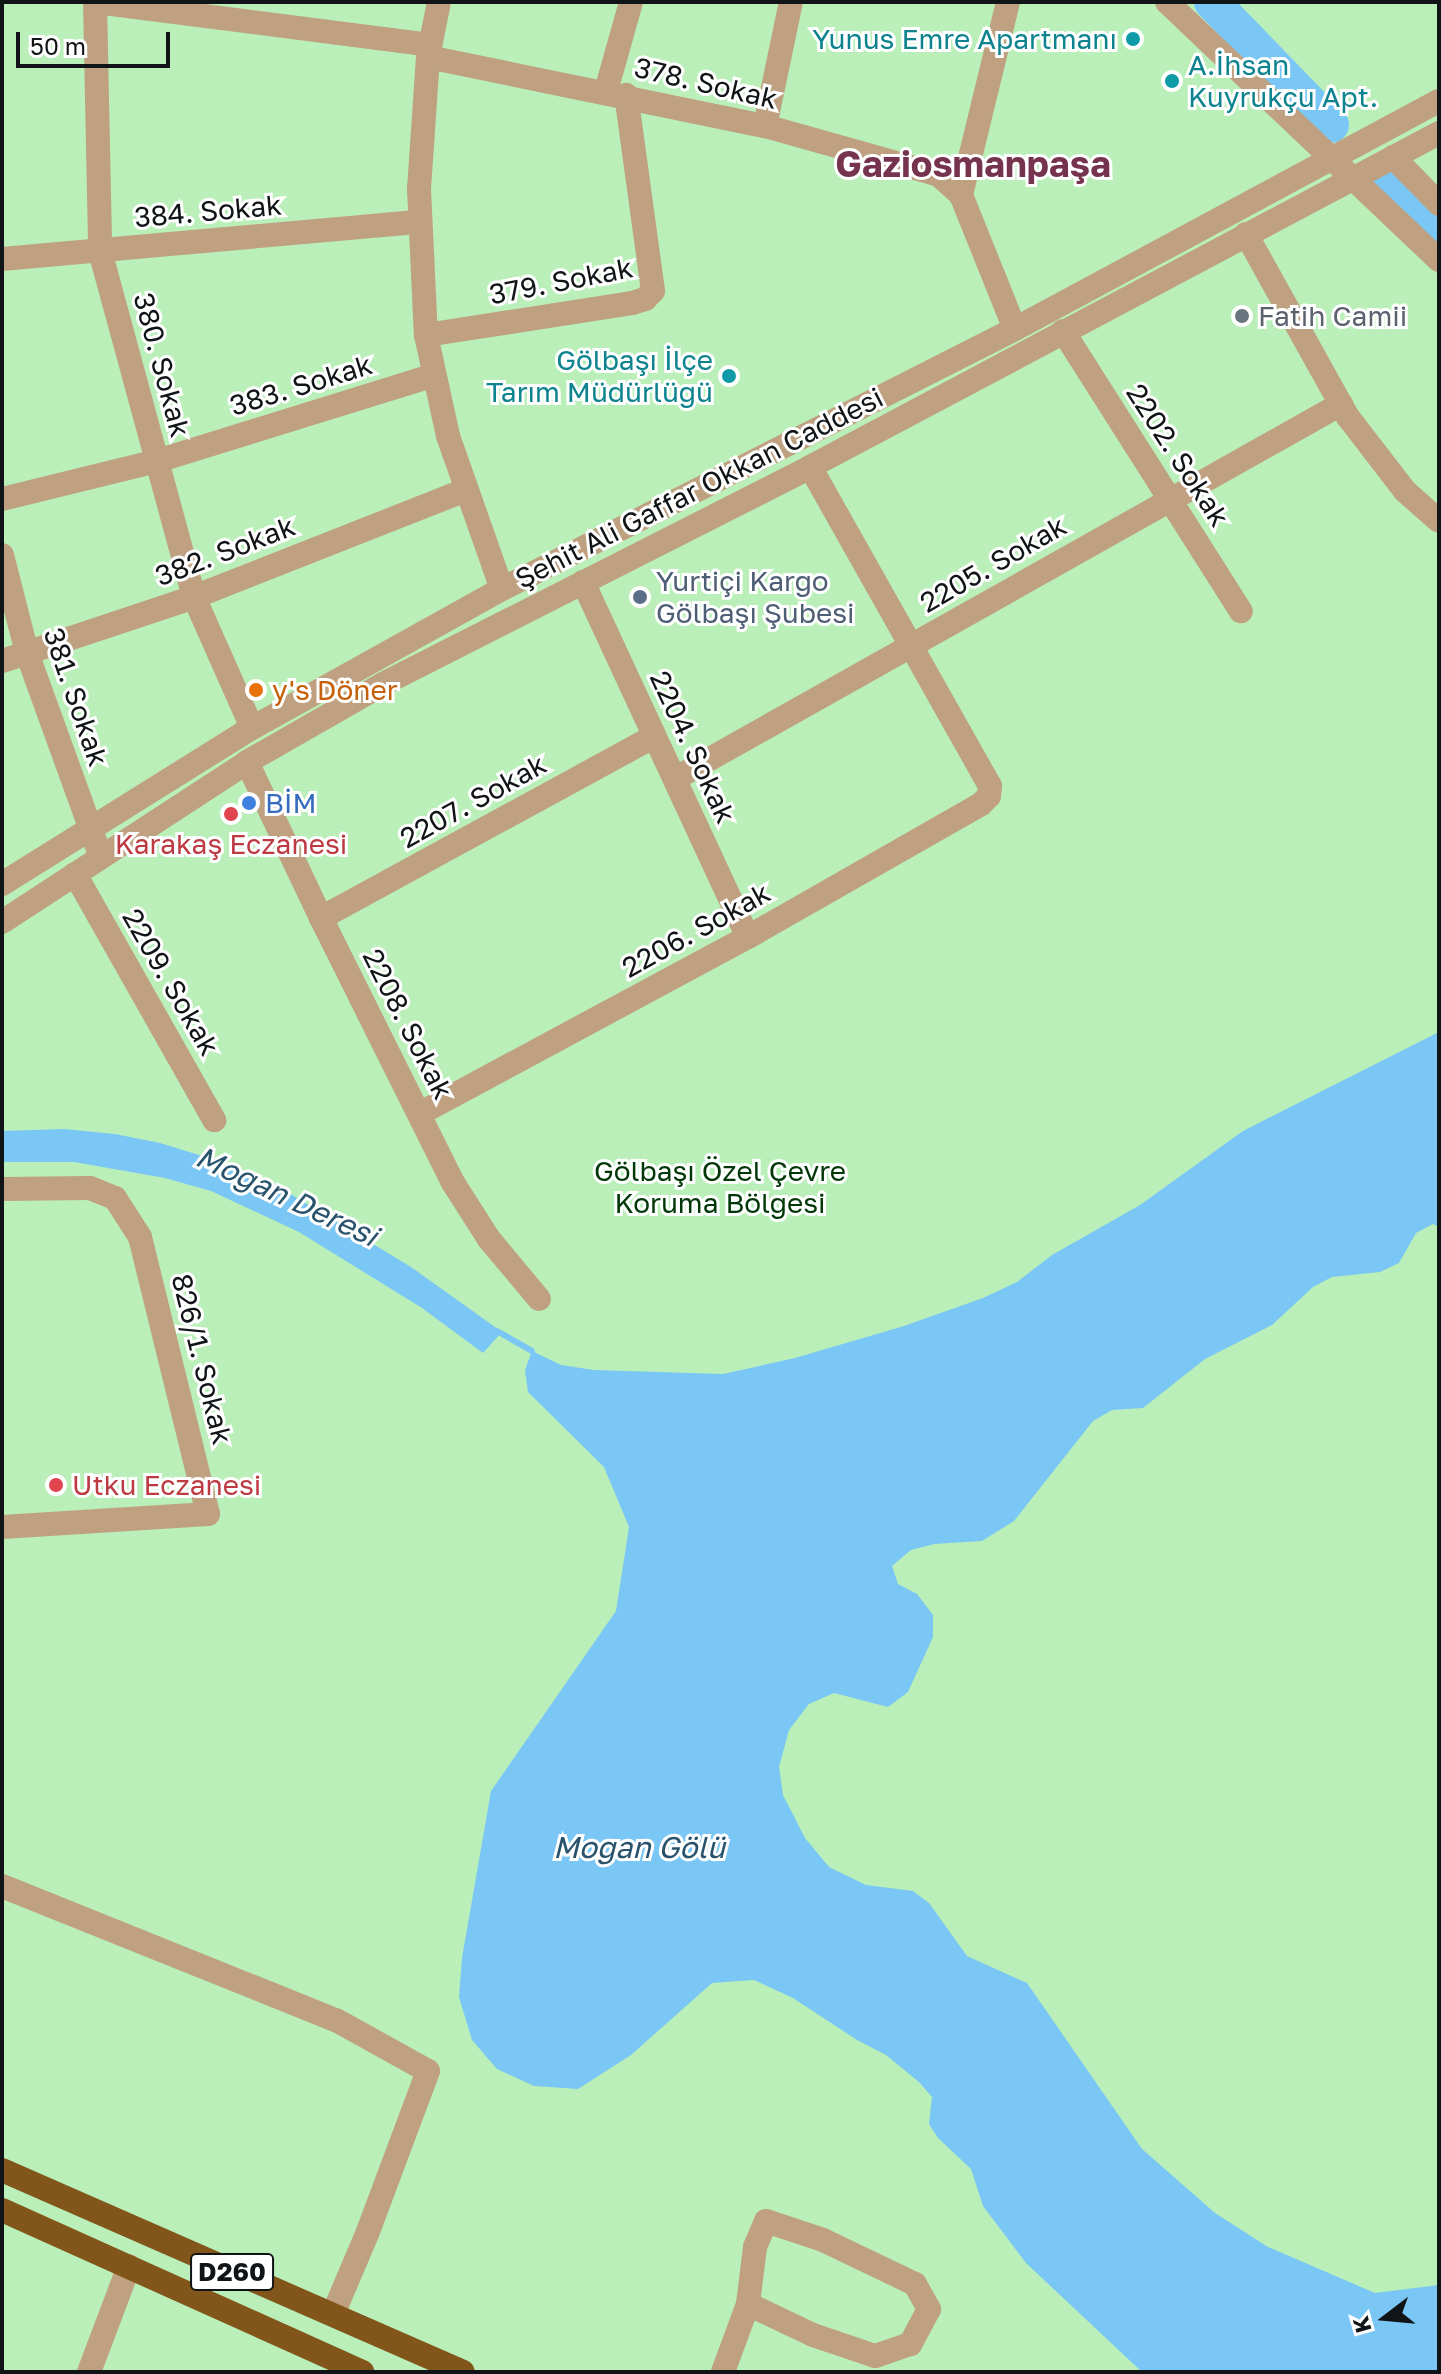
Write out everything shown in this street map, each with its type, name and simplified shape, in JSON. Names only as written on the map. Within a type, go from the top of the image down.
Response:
[{"type":"highway","name":"D260","points":[[2,2170],[463,2372]]},
{"type":"highway","name":"D260","points":[[2,2210],[362,2372]]},
{"type":"street","name":"378. Sokak","points":[[95,2],[429,51],[765,126],[939,175],[961,195]]},
{"type":"street","name":"380. Sokak","points":[[95,2],[100,251],[194,597],[252,728]]},
{"type":"street","points":[[439,2],[429,51],[419,222],[426,335],[432,376],[466,490],[502,589]]},
{"type":"street","points":[[616,93],[631,2]]},
{"type":"street","points":[[765,126],[791,2]]},
{"type":"street","points":[[1008,2],[961,195],[1015,329]]},
{"type":"street","points":[[1167,2],[1439,260]]},
{"type":"street","name":"379. Sokak","points":[[426,335],[632,303],[645,299],[653,291],[616,93]]},
{"type":"street","name":"Şehit Ali Gaffar Okkan Caddesi","points":[[2,884],[252,728],[502,589],[1015,329],[1439,101]]},
{"type":"street","name":"Şehit Ali Gaffar Okkan Caddesi","points":[[2,922],[247,762],[383,684],[810,467],[1439,133]]},
{"type":"street","points":[[1393,157],[1439,204]]},
{"type":"street","name":"384. Sokak","points":[[2,259],[419,222]]},
{"type":"street","points":[[1246,234],[1341,404],[1405,491],[1439,521]]},
{"type":"street","name":"2202. Sokak","points":[[1063,331],[1241,611]]},
{"type":"street","name":"383. Sokak","points":[[2,499],[157,461],[432,376]]},
{"type":"street","name":"2205. Sokak","points":[[676,778],[1341,404]]},
{"type":"street","points":[[810,467],[911,646]]},
{"type":"street","name":"382. Sokak","points":[[2,661],[194,597],[466,490]]},
{"type":"street","name":"381. Sokak","points":[[2,555],[27,653],[101,857]]},
{"type":"street","name":"2204. Sokak","points":[[583,582],[748,937]]},
{"type":"street","name":"2206. Sokak","points":[[419,1114],[748,937],[981,804],[989,796],[990,786],[911,646]]},
{"type":"street","name":"2207. Sokak","points":[[321,918],[653,737]]},
{"type":"street","name":"2208. Sokak","points":[[247,762],[321,918],[478,1224],[539,1299]]},
{"type":"street","name":"2209. Sokak","points":[[75,874],[214,1120]]},
{"type":"street","name":"826/1. Sokak","points":[[2,1189],[90,1188],[115,1198],[140,1237],[208,1514],[2,1527]]},
{"type":"street","points":[[2,1886],[336,2020],[428,2071],[367,2234],[333,2314]]},
{"type":"street","points":[[723,2372],[748,2304],[755,2247],[766,2221],[823,2240],[915,2284],[929,2309],[910,2344],[875,2356],[813,2335],[748,2304]]},
{"type":"street","points":[[89,2372],[129,2266]]},
{"type":"green space","name":"Gölbaşı Özel Çevre Koruma Bölgesi","points":[[2,2],[1439,2],[1439,2372],[2,2372]]},
{"type":"water","name":"Mogan Gölü","points":[[1439,1032],[1439,1227],[1433,1224],[1416,1233],[1399,1263],[1380,1272],[1332,1277],[1313,1287],[1272,1325],[1205,1359],[1143,1408],[1112,1410],[1093,1421],[1014,1521],[982,1541],[934,1544],[911,1550],[892,1566],[898,1584],[917,1594],[933,1615],[933,1637],[908,1692],[888,1707],[834,1693],[809,1704],[789,1730],[779,1767],[783,1795],[805,1838],[829,1867],[866,1885],[913,1891],[929,1903],[967,1956],[1027,1983],[1142,2149],[1215,2213],[1268,2247],[1375,2293],[1439,2285],[1439,2372],[1142,2372],[1026,2263],[983,2206],[971,2169],[938,2138],[929,2124],[932,2097],[919,2082],[886,2055],[793,1998],[754,1980],[712,1983],[631,2055],[578,2089],[534,2086],[497,2069],[472,2040],[459,1997],[462,1958],[491,1791],[616,1611],[629,1527],[604,1467],[528,1392],[525,1370],[532,1351],[561,1365],[594,1370],[723,1374],[795,1358],[904,1326],[983,1298],[1017,1282],[1052,1255],[1140,1205],[1243,1131]]},
{"type":"water","points":[[64,1129],[115,1134],[160,1143],[225,1163],[274,1184],[411,1267],[502,1332],[483,1353],[422,1308],[299,1232],[211,1191],[165,1178],[74,1162],[2,1162],[2,1131]]},
{"type":"waterway","points":[[1212,2],[1331,125]]},
{"type":"waterway","points":[[1385,185],[1439,236]]},
{"type":"waterway","name":"Mogan Deresi","points":[[497,1331],[532,1351]]},
{"type":"place","name":"Yunus Emre Apartmanı","points":[[1133,39]]},
{"type":"place","name":"A.İhsan Kuyrukçu Apt.","points":[[1172,81]]},
{"type":"place","name":"Fatih Camii","points":[[1242,316]]},
{"type":"place","name":"Gölbaşı İlçe Tarım Müdürlüğü","points":[[729,376]]},
{"type":"place","name":"Yurtiçi Kargo Gölbaşı Şubesi","points":[[640,597]]},
{"type":"place","name":"y's Döner","points":[[256,690]]},
{"type":"place","name":"BİM","points":[[249,803]]},
{"type":"place","name":"Karakaş Eczanesi","points":[[231,814]]},
{"type":"place","name":"Utku Eczanesi","points":[[56,1485]]},
{"type":"district","name":"Gaziosmanpaşa","points":[[973,164]]}]
